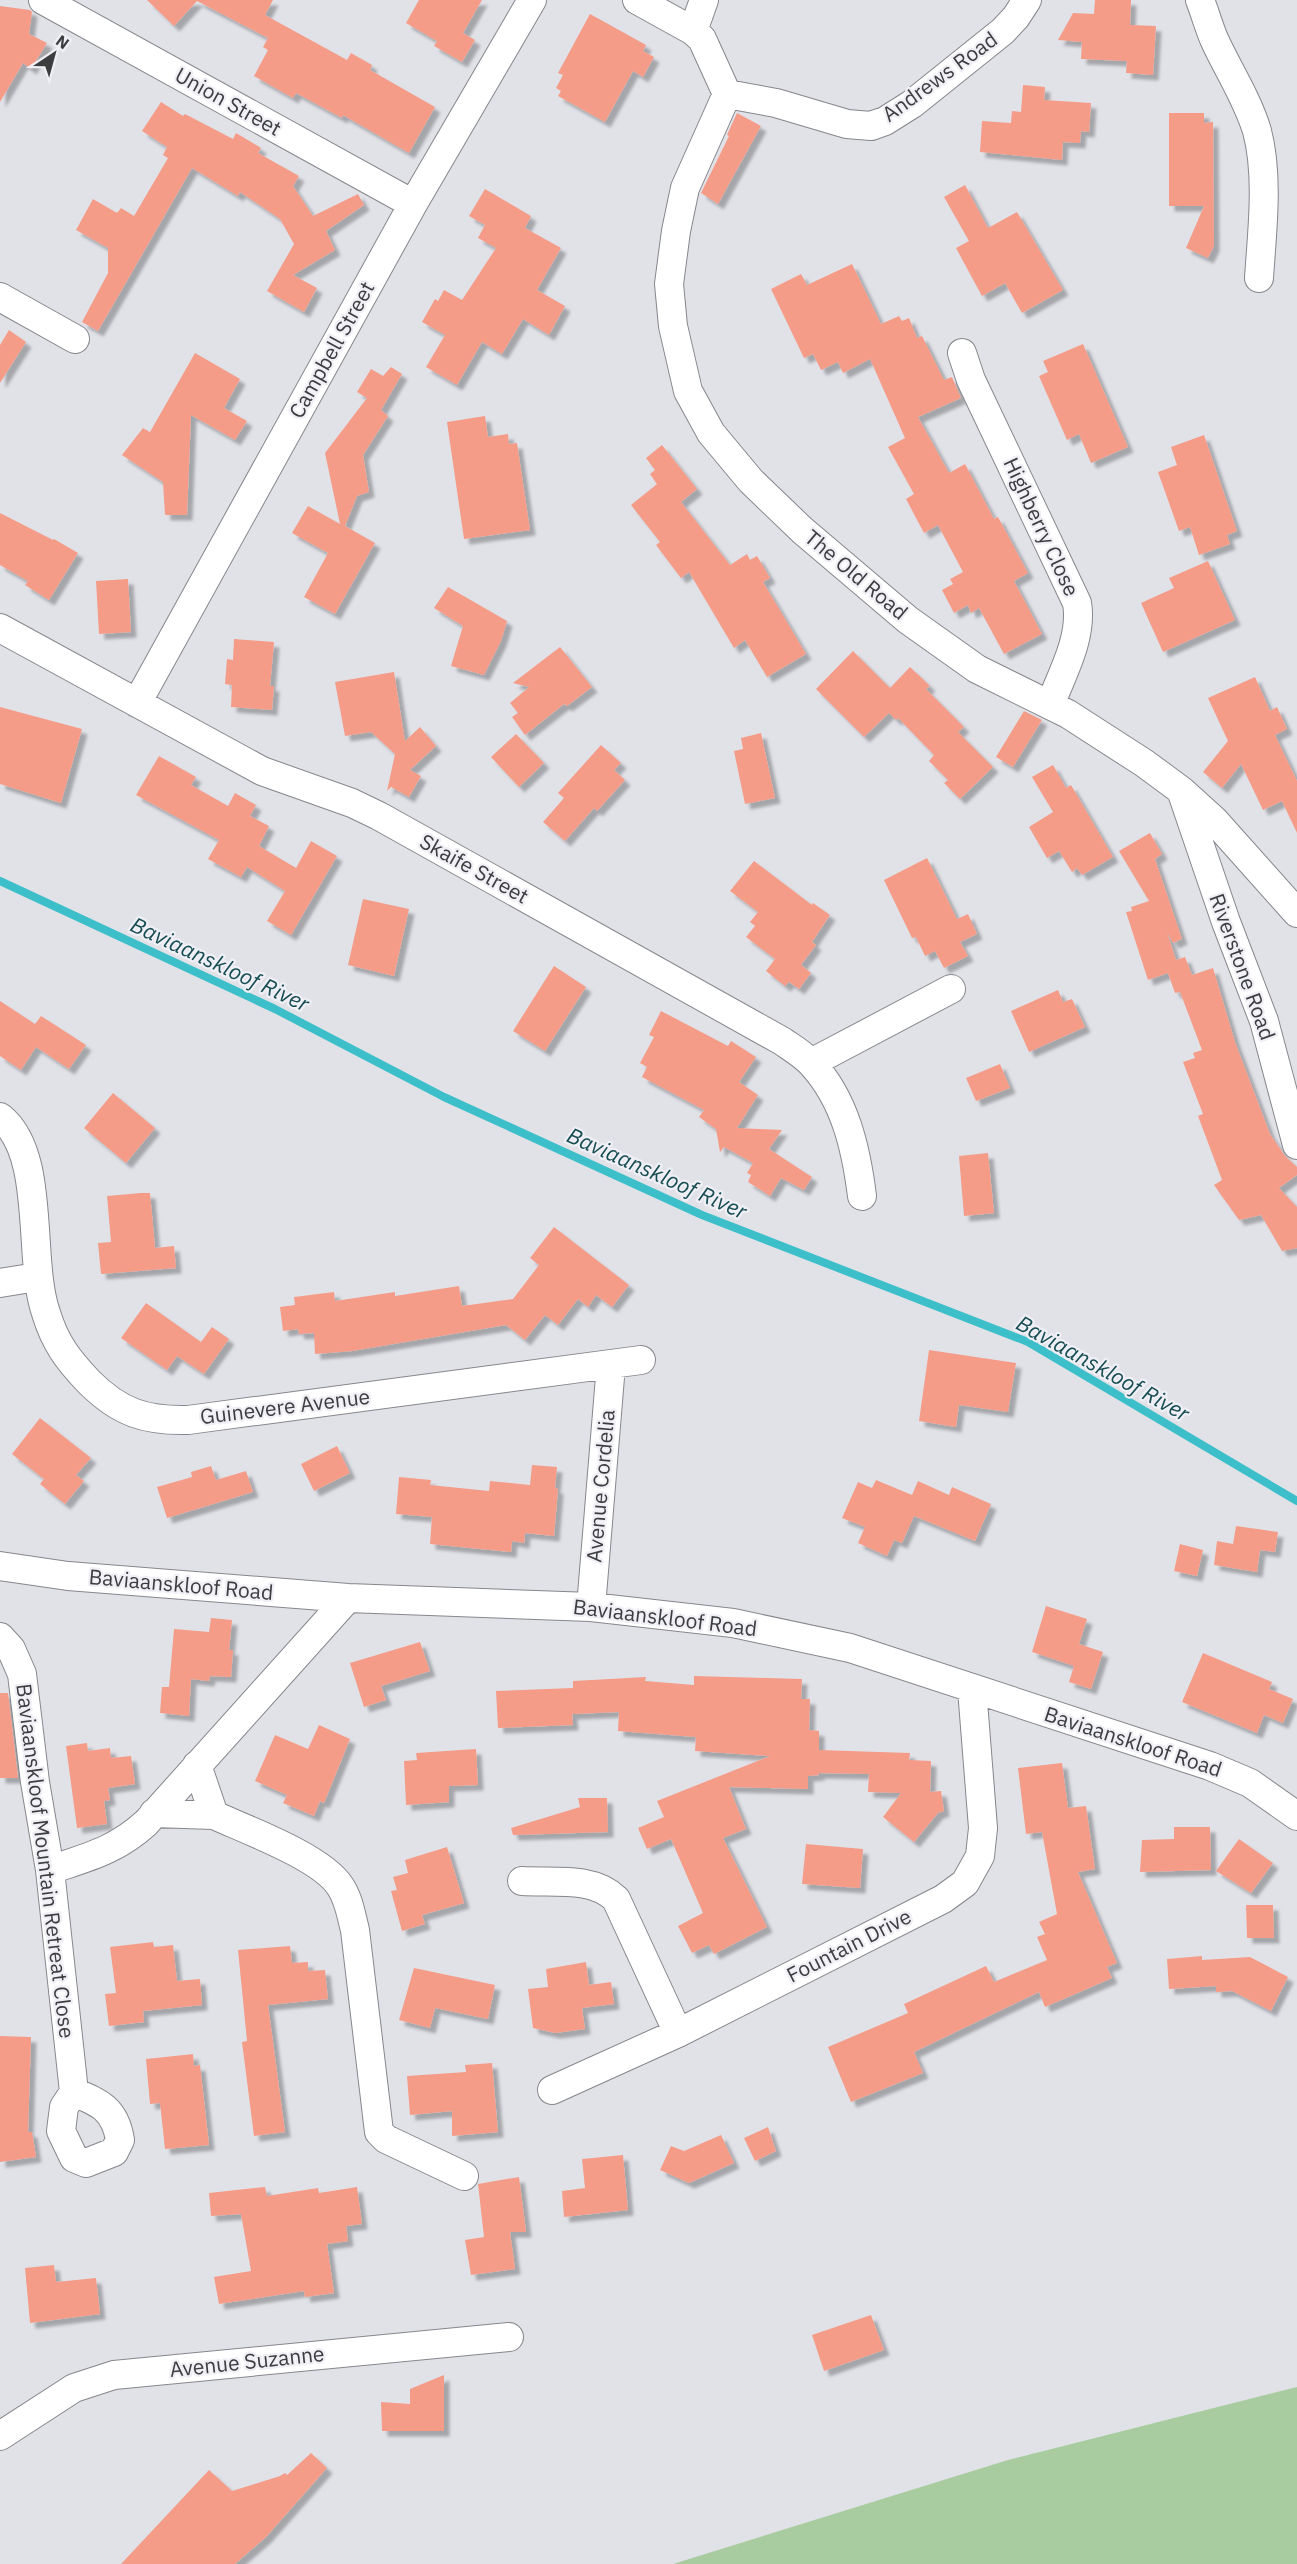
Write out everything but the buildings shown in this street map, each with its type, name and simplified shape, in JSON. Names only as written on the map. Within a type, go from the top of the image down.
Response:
[{"type":"street","name":"Union Street","points":[[43,0],[413,204]]},
{"type":"street","name":"Campbell Street","points":[[137,703],[413,204],[532,0]]},
{"type":"street","points":[[637,0],[693,31],[702,39],[727,94]]},
{"type":"street","points":[[693,31],[704,0]]},
{"type":"street","name":"Andrews Road","points":[[727,94],[776,103],[854,126],[872,126],[885,122],[912,104],[1003,31],[1027,0]]},
{"type":"street","points":[[1200,0],[1214,39],[1252,116],[1257,134],[1261,153],[1263,213],[1259,278]]},
{"type":"street","name":"The Old Road","points":[[727,94],[685,188],[669,284],[673,326],[688,391],[711,434],[751,481],[802,530],[908,620],[977,669],[1050,705],[1144,763],[1214,820],[1292,901]]},
{"type":"street","points":[[0,297],[75,339]]},
{"type":"street","name":"Highberry Close","points":[[962,353],[971,380],[1077,603],[1079,616],[1077,630],[1050,705]]},
{"type":"street","name":"Skaife Street","points":[[0,627],[262,771],[352,803],[379,816],[782,1041],[811,1063],[831,1091],[847,1121],[857,1155],[862,1196]]},
{"type":"street","name":"Riverstone Road","points":[[1182,792],[1226,922],[1264,1021],[1297,1145]]},
{"type":"street","points":[[811,1063],[951,989]]},
{"type":"street","name":"Guinevere Avenue","points":[[0,1117],[18,1136],[25,1153],[32,1202],[38,1277],[46,1313],[65,1357],[95,1388],[127,1412],[158,1420],[188,1420],[641,1360]]},
{"type":"street","points":[[0,1283],[38,1277]]},
{"type":"street","name":"Avenue Cordelia","points":[[591,1607],[611,1365]]},
{"type":"street","name":"Baviaanskloof Road","points":[[0,1566],[68,1576],[348,1598],[591,1607],[734,1623],[850,1648],[1210,1766],[1250,1783],[1297,1816]]},
{"type":"street","points":[[50,1870],[104,1852],[126,1840],[154,1813],[348,1598]]},
{"type":"street","name":"Baviaanskloof Mountain Retreat Close","points":[[0,1637],[11,1649],[22,1674],[35,1782],[50,1870],[74,2092]]},
{"type":"street","name":"Fountain Drive","points":[[552,2090],[678,2033],[943,1899],[965,1882],[980,1856],[983,1827],[972,1689]]},
{"type":"street","points":[[197,1766],[214,1815]]},
{"type":"street","points":[[154,1813],[214,1815],[293,1852],[324,1870],[339,1884],[347,1899],[355,1930],[379,2132],[386,2139],[464,2176]]},
{"type":"street","points":[[522,1881],[589,1884],[608,1892],[616,1899],[678,2033]]},
{"type":"street","name":"Avenue Suzanne","points":[[0,2436],[74,2388],[114,2375],[509,2337]]},
{"type":"green space","points":[[1297,2387],[1297,2564],[673,2564],[1008,2460]]},
{"type":"waterway","name":"Baviaanskloof River","points":[[0,881],[275,1009],[444,1097],[702,1215],[1028,1342],[1297,1501]]}]
